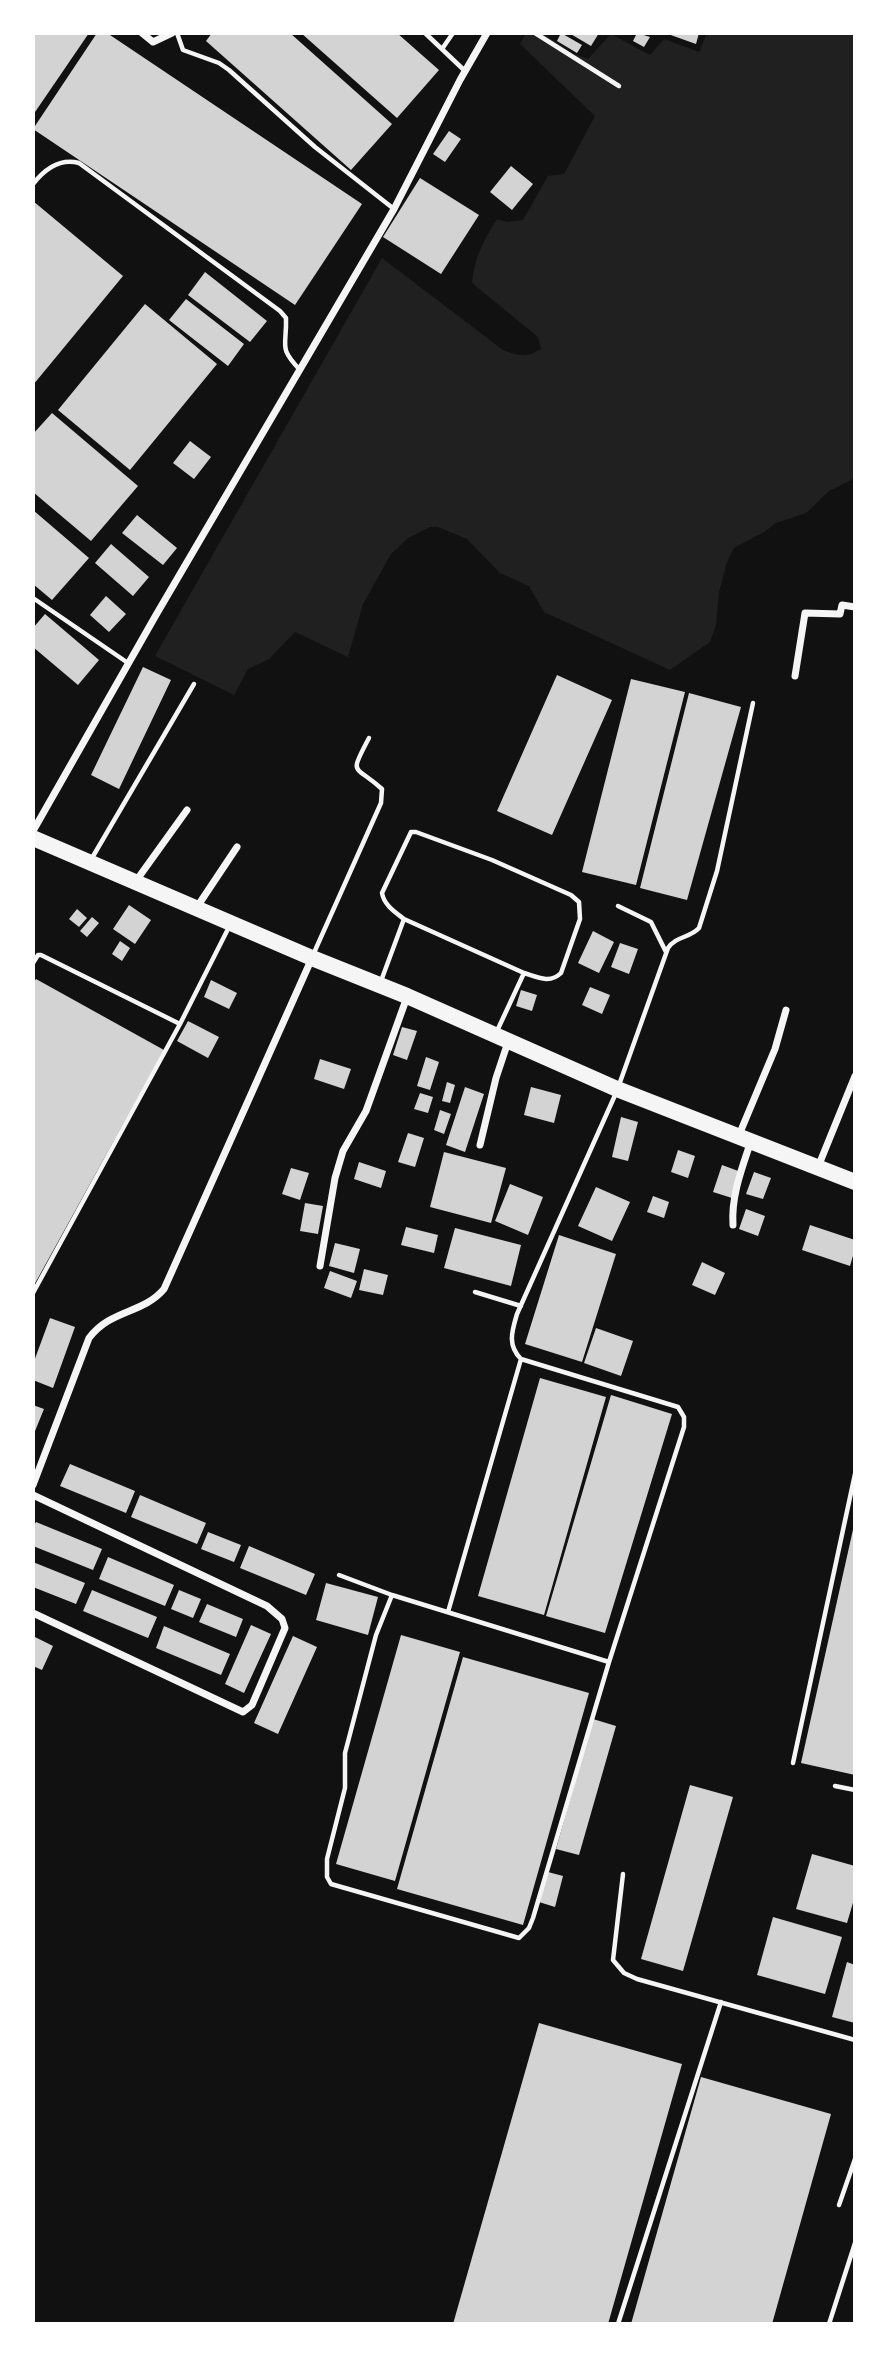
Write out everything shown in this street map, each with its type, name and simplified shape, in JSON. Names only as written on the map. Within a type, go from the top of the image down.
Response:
[{"type":"highway","points":[[33,838],[407,996],[617,1089],[855,1182]]},
{"type":"street","points":[[142,33],[153,42],[172,33]]},
{"type":"street","points":[[33,831],[394,209],[487,33]]},
{"type":"street","points":[[795,676],[805,613],[840,614],[842,605],[855,607]]},
{"type":"street","points":[[136,881],[187,810]]},
{"type":"street","points":[[196,908],[237,847]]},
{"type":"street","points":[[33,1485],[89,1338],[107,1319],[149,1303],[164,1289],[313,958]]},
{"type":"street","points":[[320,1266],[340,1159],[347,1141],[368,1108],[407,996]]},
{"type":"street","points":[[733,1225],[732,1214],[746,1138],[786,1010]]},
{"type":"street","points":[[480,1145],[496,1078],[502,1038]]},
{"type":"street","points":[[818,1167],[855,1076]]},
{"type":"street","points":[[33,1495],[267,1606],[282,1619],[285,1628],[252,1705],[243,1712],[33,1613]]},
{"type":"lane","points":[[177,33],[183,50],[219,63],[229,70],[314,147],[394,209]]},
{"type":"lane","points":[[425,33],[465,71]]},
{"type":"lane","points":[[442,49],[453,33]]},
{"type":"lane","points":[[535,33],[619,86]]},
{"type":"lane","points":[[33,184],[43,172],[57,165],[79,163],[280,311],[286,318],[284,348],[287,356],[301,371]]},
{"type":"lane","points":[[33,598],[128,664]]},
{"type":"lane","points":[[89,862],[194,684]]},
{"type":"lane","points":[[392,1595],[376,1635],[345,1754],[345,1788],[327,1859],[327,1877],[331,1884],[515,1938],[523,1935],[533,1918],[609,1662],[684,1427],[684,1417],[678,1408],[521,1359],[514,1352],[512,1330],[617,1089],[667,953],[675,940],[695,933],[699,928],[717,871],[753,703]]},
{"type":"lane","points":[[313,958],[381,803],[382,789],[361,774],[357,767],[357,759],[369,738]]},
{"type":"lane","points":[[411,832],[492,860],[571,895],[579,902],[580,919],[561,973],[554,980],[549,980],[524,973],[404,919],[390,908],[382,893],[411,832]]},
{"type":"lane","points":[[618,906],[651,922],[667,953]]},
{"type":"lane","points":[[379,985],[404,919]]},
{"type":"lane","points":[[33,1293],[180,1024],[231,923]]},
{"type":"lane","points":[[33,963],[38,955],[41,955],[180,1024]]},
{"type":"lane","points":[[502,1038],[524,973]]},
{"type":"lane","points":[[475,1292],[521,1306]]},
{"type":"lane","points":[[448,1612],[521,1359]]},
{"type":"lane","points":[[793,1763],[855,1474]]},
{"type":"lane","points":[[339,1575],[392,1595],[609,1662]]},
{"type":"lane","points":[[835,1786],[855,1790]]},
{"type":"lane","points":[[623,1874],[613,1960],[616,1966],[637,1979],[855,2040]]},
{"type":"lane","points":[[618,2324],[721,2002]]},
{"type":"lane","points":[[839,2205],[855,2159]]},
{"type":"lane","points":[[829,2324],[855,2243]]},
{"type":"shaded area","points":[[526,33],[542,33],[574,54],[588,59],[611,34],[650,55],[664,39],[699,52],[707,33],[855,33],[855,478],[829,491],[806,513],[776,523],[734,548],[727,562],[719,592],[716,625],[710,642],[670,670],[544,612],[529,586],[500,573],[467,539],[438,527],[430,527],[408,538],[391,554],[363,604],[348,657],[295,632],[269,659],[248,669],[234,695],[155,656],[382,258],[503,350],[522,355],[541,349],[538,337],[472,283],[480,250],[497,219],[507,222],[523,220],[548,176],[564,174],[595,116],[520,44]]},
{"type":"building","points":[[33,33],[89,33],[33,115]]},
{"type":"building","points":[[97,33],[107,33],[362,204],[295,305],[33,129]]},
{"type":"building","points":[[212,33],[290,33],[392,124],[351,170],[206,41]]},
{"type":"building","points":[[301,33],[397,33],[439,70],[397,118]]},
{"type":"building","points":[[561,33],[582,45],[577,53],[557,41]]},
{"type":"building","points":[[569,33],[599,33],[591,46]]},
{"type":"building","points":[[637,33],[650,37],[644,47],[633,41]]},
{"type":"building","points":[[665,33],[699,33],[696,44]]},
{"type":"building","points":[[449,131],[461,139],[445,162],[433,154]]},
{"type":"building","points":[[511,166],[533,184],[512,210],[490,192]]},
{"type":"building","points":[[420,178],[479,215],[441,274],[383,237]]},
{"type":"building","points":[[33,201],[123,276],[33,385]]},
{"type":"building","points":[[205,272],[267,321],[250,342],[188,295]]},
{"type":"building","points":[[186,299],[244,344],[228,366],[169,320]]},
{"type":"building","points":[[145,304],[217,364],[130,470],[58,410]]},
{"type":"building","points":[[52,413],[138,486],[91,541],[33,492],[33,434]]},
{"type":"building","points":[[190,441],[211,457],[194,479],[173,463]]},
{"type":"building","points":[[33,510],[89,558],[52,600],[33,584]]},
{"type":"building","points":[[137,515],[177,548],[163,565],[122,533]]},
{"type":"building","points":[[111,544],[149,577],[133,596],[95,563]]},
{"type":"building","points":[[106,596],[126,614],[109,632],[90,615]]},
{"type":"building","points":[[45,614],[99,660],[78,685],[33,647],[33,628]]},
{"type":"building","points":[[143,667],[171,680],[119,789],[91,775]]},
{"type":"building","points":[[557,675],[612,700],[552,835],[497,811]]},
{"type":"building","points":[[631,679],[685,692],[636,885],[582,872]]},
{"type":"building","points":[[689,693],[741,707],[687,900],[640,888]]},
{"type":"building","points":[[129,905],[151,920],[135,944],[113,929]]},
{"type":"building","points":[[77,909],[87,918],[79,927],[69,919]]},
{"type":"building","points":[[92,917],[99,923],[87,937],[80,931]]},
{"type":"building","points":[[593,931],[614,942],[599,973],[578,963]]},
{"type":"building","points":[[120,941],[130,948],[122,961],[112,954]]},
{"type":"building","points":[[620,943],[638,949],[629,974],[611,967]]},
{"type":"building","points":[[36,979],[164,1050],[33,1287],[33,983]]},
{"type":"building","points":[[211,980],[237,993],[229,1009],[204,997]]},
{"type":"building","points":[[590,987],[610,995],[602,1014],[582,1005]]},
{"type":"building","points":[[521,990],[537,995],[532,1011],[516,1006]]},
{"type":"building","points":[[188,1021],[219,1037],[208,1058],[177,1041]]},
{"type":"building","points":[[402,1027],[417,1031],[407,1060],[393,1055]]},
{"type":"building","points":[[426,1057],[439,1062],[430,1090],[417,1086]]},
{"type":"building","points":[[320,1059],[351,1069],[344,1089],[314,1079]]},
{"type":"building","points":[[447,1082],[455,1085],[450,1103],[442,1101]]},
{"type":"building","points":[[465,1087],[484,1094],[465,1152],[446,1145]]},
{"type":"building","points":[[531,1087],[561,1095],[554,1123],[524,1115]]},
{"type":"building","points":[[420,1093],[433,1097],[428,1113],[414,1109]]},
{"type":"building","points":[[440,1110],[451,1114],[444,1134],[434,1130]]},
{"type":"building","points":[[621,1117],[638,1122],[628,1161],[612,1157]]},
{"type":"building","points":[[408,1133],[424,1138],[415,1167],[398,1162]]},
{"type":"building","points":[[678,1150],[695,1156],[688,1178],[671,1172]]},
{"type":"building","points":[[444,1152],[506,1168],[491,1223],[430,1207]]},
{"type":"building","points":[[359,1162],[386,1171],[381,1188],[354,1179]]},
{"type":"building","points":[[722,1165],[741,1172],[732,1198],[713,1192]]},
{"type":"building","points":[[291,1168],[309,1173],[300,1200],[282,1194]]},
{"type":"building","points":[[754,1172],[771,1178],[763,1199],[746,1194]]},
{"type":"building","points":[[510,1184],[543,1197],[528,1235],[495,1221]]},
{"type":"building","points":[[596,1187],[630,1202],[612,1241],[578,1226]]},
{"type":"building","points":[[653,1196],[669,1202],[664,1218],[647,1212]]},
{"type":"building","points":[[305,1203],[323,1206],[318,1234],[300,1231]]},
{"type":"building","points":[[746,1209],[765,1216],[758,1236],[739,1229]]},
{"type":"building","points":[[810,1225],[855,1240],[850,1266],[802,1250]]},
{"type":"building","points":[[406,1227],[438,1235],[434,1253],[401,1245]]},
{"type":"building","points":[[455,1228],[521,1245],[511,1286],[444,1268]]},
{"type":"building","points":[[559,1235],[616,1254],[582,1362],[525,1344]]},
{"type":"building","points":[[335,1243],[360,1249],[354,1273],[329,1266]]},
{"type":"building","points":[[702,1262],[725,1273],[715,1295],[692,1285]]},
{"type":"building","points":[[364,1269],[388,1275],[383,1295],[359,1290]]},
{"type":"building","points":[[330,1271],[357,1281],[351,1298],[324,1288]]},
{"type":"building","points":[[50,1318],[75,1327],[53,1388],[33,1380],[33,1364]]},
{"type":"building","points":[[596,1328],[633,1341],[621,1376],[584,1363]]},
{"type":"building","points":[[540,1378],[606,1397],[544,1615],[478,1596]]},
{"type":"building","points":[[611,1395],[672,1414],[605,1633],[546,1616]]},
{"type":"building","points":[[33,1405],[44,1409],[33,1436]]},
{"type":"building","points":[[70,1464],[135,1491],[126,1513],[60,1486]]},
{"type":"building","points":[[140,1495],[206,1523],[197,1544],[131,1517]]},
{"type":"building","points":[[36,1522],[102,1549],[93,1570],[33,1546],[33,1527]]},
{"type":"building","points":[[855,1526],[855,1775],[801,1763]]},
{"type":"building","points":[[208,1532],[241,1545],[234,1562],[201,1549]]},
{"type":"building","points":[[249,1546],[315,1574],[306,1595],[240,1568]]},
{"type":"building","points":[[108,1557],[174,1585],[165,1606],[99,1579]]},
{"type":"building","points":[[33,1562],[85,1583],[76,1604],[33,1587]]},
{"type":"building","points":[[326,1583],[378,1597],[368,1635],[316,1620]]},
{"type":"building","points":[[92,1590],[157,1617],[148,1638],[83,1611]]},
{"type":"building","points":[[179,1590],[201,1599],[193,1618],[171,1609]]},
{"type":"building","points":[[207,1604],[243,1619],[236,1637],[199,1622]]},
{"type":"building","points":[[251,1625],[271,1634],[244,1693],[225,1684]]},
{"type":"building","points":[[164,1626],[230,1654],[221,1675],[156,1648]]},
{"type":"building","points":[[401,1635],[460,1652],[395,1881],[336,1864]]},
{"type":"building","points":[[33,1636],[53,1646],[42,1670],[33,1666]]},
{"type":"building","points":[[293,1636],[317,1647],[278,1734],[254,1723]]},
{"type":"building","points":[[463,1657],[589,1693],[523,1925],[397,1889]]},
{"type":"building","points":[[593,1719],[616,1726],[579,1855],[556,1849]]},
{"type":"building","points":[[690,1785],[733,1797],[683,1971],[641,1959]]},
{"type":"building","points":[[812,1854],[855,1866],[855,1896],[847,1923],[796,1909]]},
{"type":"building","points":[[548,1872],[563,1876],[555,1907],[539,1902]]},
{"type":"building","points":[[773,1917],[842,1937],[825,1994],[757,1975]]},
{"type":"building","points":[[847,1962],[855,1965],[855,2023],[832,2017]]},
{"type":"building","points":[[539,2023],[682,2064],[608,2324],[453,2324]]},
{"type":"building","points":[[701,2077],[831,2114],[772,2324],[631,2324]]}]
